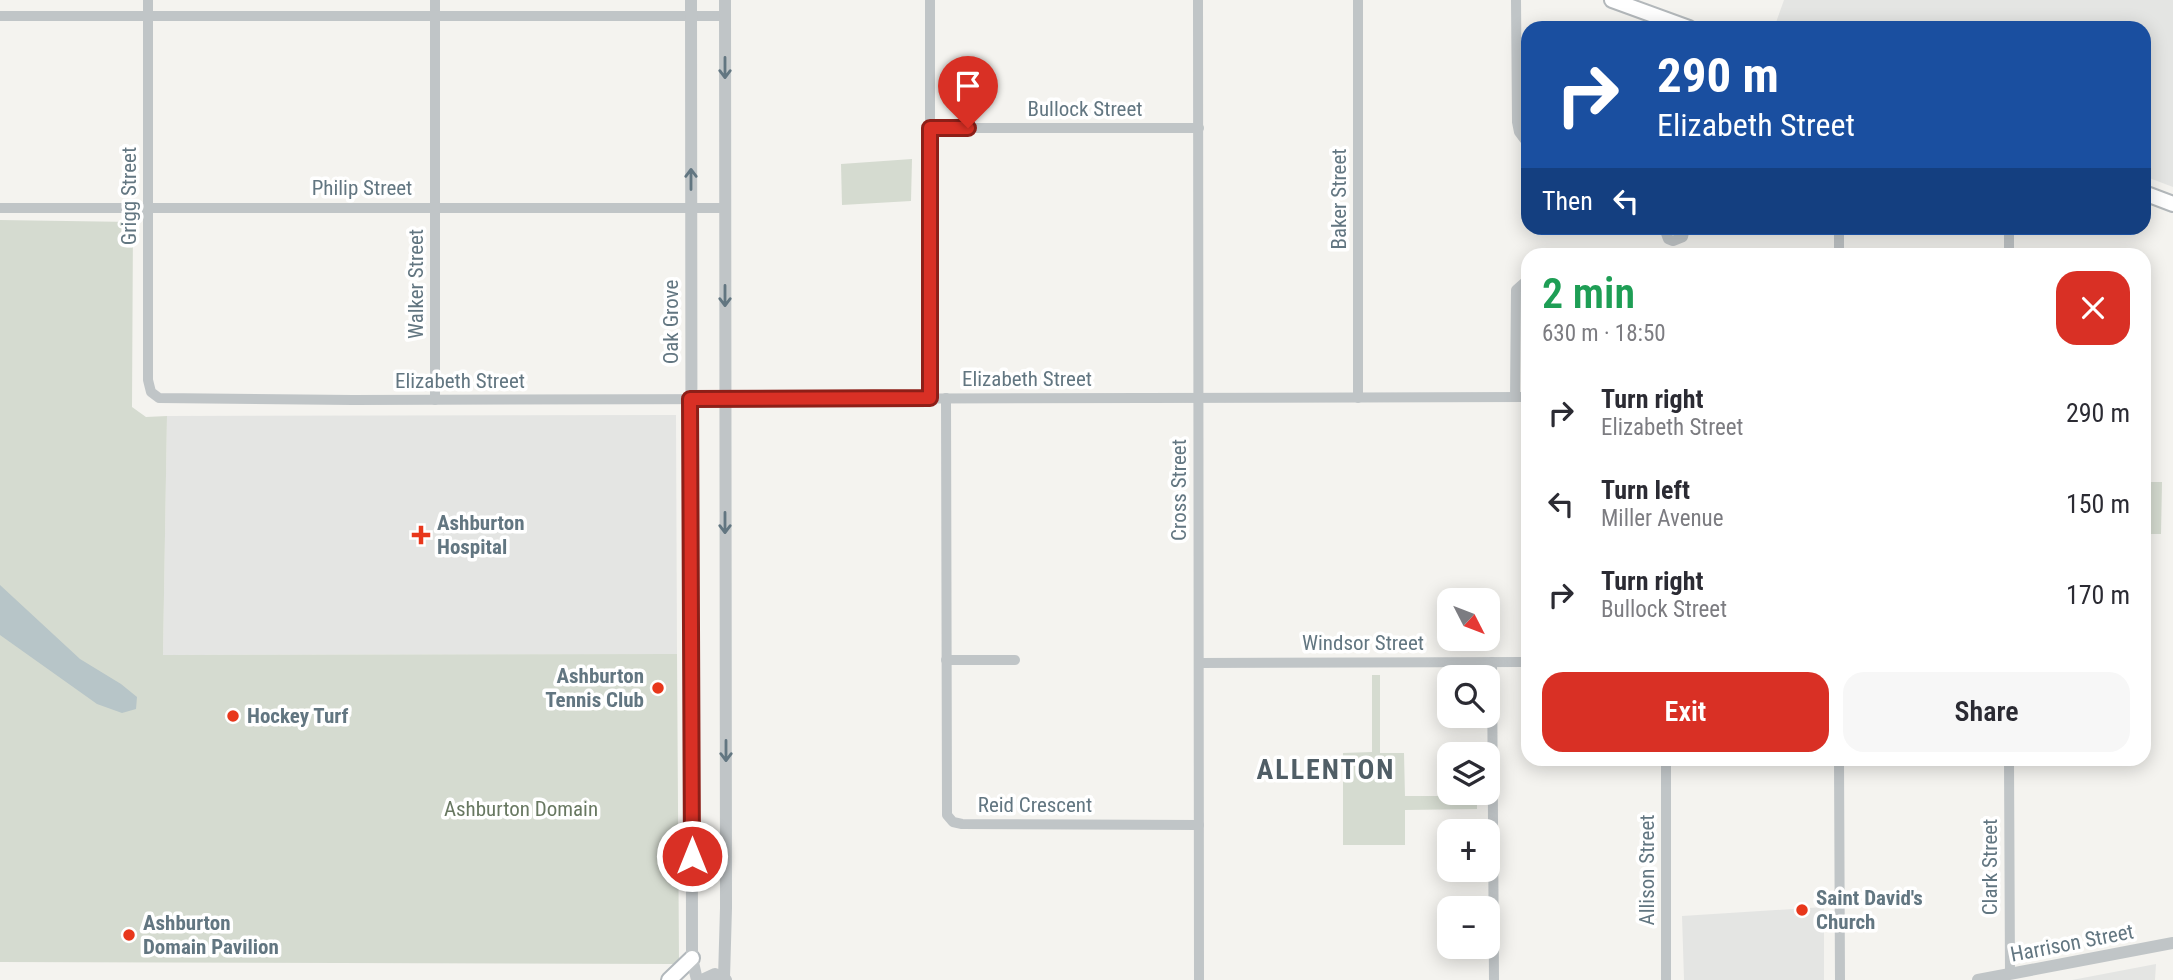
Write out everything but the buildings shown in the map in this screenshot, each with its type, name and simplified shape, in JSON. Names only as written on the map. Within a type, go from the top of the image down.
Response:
[{"type":"main road","points":[[1612,0],[1670,21]]},
{"type":"main road","points":[[2151,196],[2173,204]]},
{"type":"main road","points":[[669,980],[692,958]]},
{"type":"street","name":"Grigg Street","points":[[148,0],[148,380],[151,392]]},
{"type":"street","name":"Walker Street","points":[[435,0],[435,400]]},
{"type":"street","name":"Oak Grove","points":[[691,0],[692,958],[699,980]]},
{"type":"street","points":[[699,980],[709,975],[725,979],[725,0]]},
{"type":"street","points":[[930,0],[930,398]]},
{"type":"street","name":"Cross Street","points":[[1198,0],[1199,980]]},
{"type":"street","name":"Baker Street","points":[[1358,0],[1358,398]]},
{"type":"street","points":[[1516,0],[1517,121],[1521,134]]},
{"type":"street","points":[[0,16],[725,16]]},
{"type":"street","name":"Bullock Street","points":[[930,128],[1199,128]]},
{"type":"street","name":"Philip Street","points":[[0,208],[725,208]]},
{"type":"street","points":[[1667,235],[1673,241],[1683,235]]},
{"type":"street","points":[[1515,397],[1516,290],[1521,286]]},
{"type":"street","name":"Elizabeth Street","points":[[151,392],[166,400],[1521,397]]},
{"type":"street","name":"Reid Crescent","points":[[946,398],[947,815],[953,822],[962,824],[1199,825]]},
{"type":"street","points":[[946,660],[1015,660]]},
{"type":"street","points":[[1492,662],[1494,980]]},
{"type":"street","name":"Windsor Street","points":[[1199,663],[1521,662]]},
{"type":"street","name":"Allison Street","points":[[1666,766],[1666,980]]},
{"type":"street","points":[[1839,766],[1840,980]]},
{"type":"street","name":"Clark Street","points":[[2009,766],[2010,974]]},
{"type":"street","name":"Harrison Street","points":[[1978,980],[2173,943]]},
{"type":"shaded area","points":[[1784,0],[2173,0],[2173,187],[2151,179],[2151,21],[1776,21]]},
{"type":"shaded area","name":"Ashburton Hospital","points":[[676,415],[677,654],[163,655],[167,416]]},
{"type":"shaded area","points":[[0,585],[80,659],[137,697],[136,709],[122,713],[97,704],[0,635]]},
{"type":"shaded area","points":[[1824,907],[1824,980],[1684,980],[1682,916]]},
{"type":"shaded area","points":[[2156,964],[2155,980],[2072,980]]},
{"type":"green space","points":[[912,159],[911,201],[842,205],[841,164]]},
{"type":"green space","name":"Ashburton Domain","points":[[0,220],[133,222],[132,407],[146,417],[167,416],[163,655],[677,654],[679,959],[674,964],[0,962]]},
{"type":"green space","points":[[2151,482],[2162,482],[2161,534],[2151,534]]},
{"type":"green space","points":[[1372,675],[1380,675],[1380,753],[1404,753],[1405,796],[1437,796],[1437,805],[1477,805],[1477,809],[1405,810],[1405,845],[1343,845],[1343,753],[1372,752]]},
{"type":"place","name":"Ashburton Hospital","points":[[421,535]]},
{"type":"place","name":"Ashburton Tennis Club","points":[[658,688]]},
{"type":"place","name":"Hockey Turf","points":[[233,716]]},
{"type":"place","name":"Saint David's Church","points":[[1802,910]]},
{"type":"place","name":"Ashburton Domain Pavilion","points":[[129,935]]},
{"type":"district","name":"ALLENTON","points":[[1326,769]]},
{"type":"route","points":[[692,856],[690,399],[930,398],[930,128],[968,128]]}]
